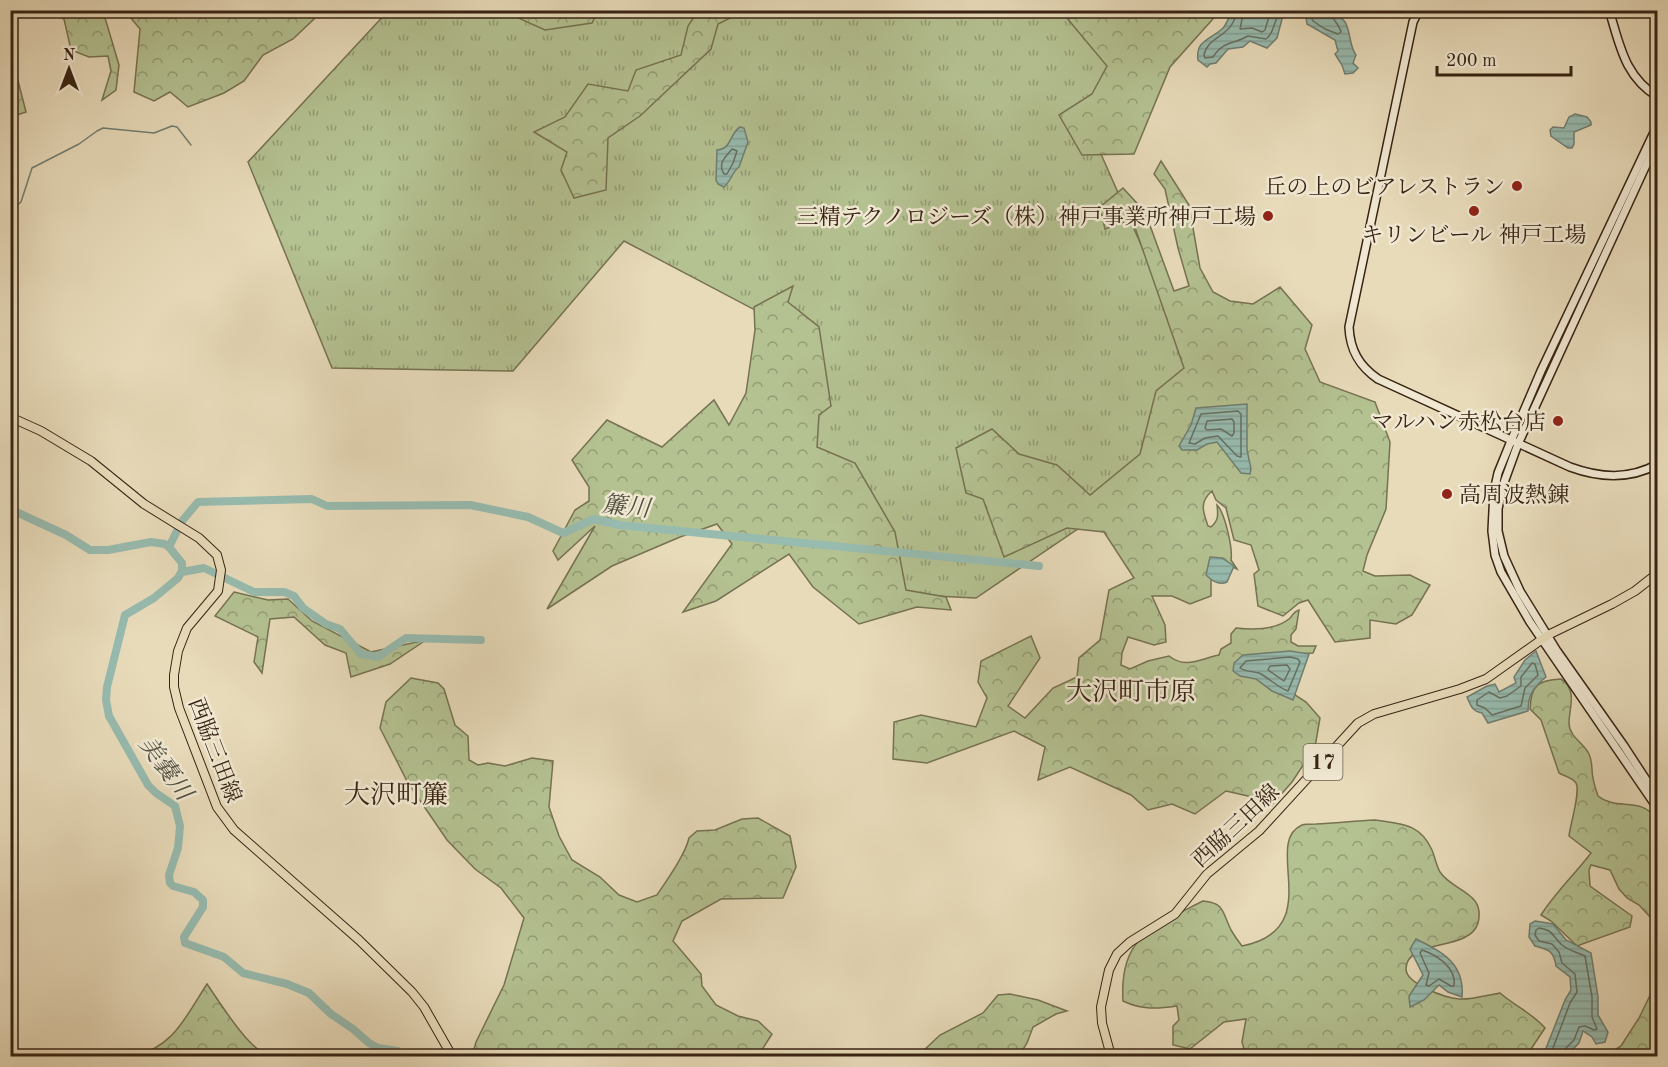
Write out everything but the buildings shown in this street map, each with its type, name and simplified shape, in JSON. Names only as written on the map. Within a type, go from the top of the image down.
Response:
[{"type":"main road","name":"西脇三田線","points":[[10,417],[41,431],[91,461],[144,504],[206,543],[217,555],[221,570],[218,591],[194,618],[184,634],[178,651],[174,675],[179,708],[217,807],[234,830],[359,940],[412,992],[424,1007],[452,1056]]},
{"type":"main road","name":"西脇三田線","points":[[1110,1056],[1102,1023],[1101,1006],[1110,965],[1122,948],[1175,914],[1207,874],[1265,825],[1358,723],[1374,714],[1480,682],[1499,671],[1544,637],[1612,604],[1635,591],[1658,573]]},
{"type":"street","points":[[1419,10],[1413,22],[1349,327],[1351,346],[1360,363],[1378,379],[1570,467],[1594,475],[1607,476],[1629,475],[1658,464]]},
{"type":"street","points":[[1609,10],[1625,60],[1633,76],[1658,97]]},
{"type":"street","points":[[1514,443],[1541,371],[1658,124]]},
{"type":"street","points":[[1658,139],[1498,473],[1494,491],[1492,531],[1501,572],[1658,809]]},
{"type":"street","points":[[1544,637],[1658,798]]},
{"type":"green space","points":[[45,11],[103,11],[119,65],[116,90],[102,100],[111,71],[108,56],[89,57],[71,50],[64,19]]},
{"type":"green space","points":[[125,11],[318,11],[314,19],[293,39],[263,55],[244,81],[224,93],[188,107],[170,92],[154,101],[134,92],[140,29]]},
{"type":"green space","points":[[388,11],[1079,11],[1140,50],[1082,111],[1191,358],[1153,478],[976,598],[894,594],[806,455],[793,330],[624,241],[513,371],[332,368],[248,162]]},
{"type":"green space","points":[[503,11],[598,11],[592,23],[545,30]]},
{"type":"green space","points":[[698,11],[744,11],[718,24],[711,49],[640,116],[608,138],[606,190],[574,198],[561,170],[567,152],[534,132],[565,117],[588,84],[628,91],[636,70],[681,55],[688,26]]},
{"type":"green space","points":[[1061,11],[1220,11],[1170,67],[1134,154],[1082,155],[1059,115],[1092,94],[1107,66]]},
{"type":"green space","points":[[11,65],[14,65],[26,112],[11,117]]},
{"type":"green space","points":[[1161,161],[1189,205],[1200,268],[1213,292],[1230,301],[1253,304],[1280,287],[1312,325],[1305,349],[1320,382],[1375,402],[1390,442],[1386,509],[1367,555],[1363,571],[1375,576],[1410,575],[1430,585],[1412,615],[1396,624],[1370,620],[1370,638],[1335,642],[1308,600],[1299,603],[1283,616],[1258,606],[1254,574],[1259,570],[1251,545],[1234,540],[1226,508],[1216,500],[1212,491],[1205,499],[1203,507],[1208,526],[1211,527],[1217,520],[1217,505],[1223,515],[1228,531],[1231,560],[1237,569],[1215,559],[1211,575],[1211,596],[1190,604],[1172,596],[1152,596],[1165,625],[1166,642],[1154,645],[1128,637],[1122,653],[1121,665],[1130,669],[1148,661],[1169,656],[1181,662],[1187,662],[1219,655],[1221,649],[1231,643],[1231,634],[1236,628],[1271,627],[1283,623],[1299,610],[1291,642],[1298,646],[1316,646],[1313,653],[1252,656],[1275,682],[1306,702],[1320,718],[1315,747],[1292,782],[1269,808],[1248,796],[1226,791],[1195,814],[1172,804],[1148,810],[1131,795],[1070,767],[1038,780],[1045,747],[1014,731],[927,763],[893,759],[894,722],[921,715],[976,727],[987,698],[978,682],[981,661],[1031,636],[1040,658],[1008,706],[1025,718],[1053,688],[1077,677],[1079,658],[1100,640],[1109,590],[1134,578],[1104,532],[1067,528],[1004,557],[983,499],[966,493],[956,448],[992,429],[1019,454],[1057,465],[1090,495],[1140,454],[1156,391],[1184,368],[1132,219],[1105,229],[1100,207],[1123,188],[1145,212],[1174,291],[1189,286],[1165,189],[1154,174]]},
{"type":"green space","points":[[793,286],[788,302],[819,327],[831,406],[819,415],[817,447],[855,463],[895,532],[906,590],[946,597],[951,610],[917,607],[859,624],[813,587],[789,554],[716,601],[683,612],[732,544],[717,524],[612,566],[547,609],[595,526],[558,560],[553,551],[575,510],[589,501],[589,487],[572,460],[607,420],[662,447],[714,400],[729,425],[746,393],[755,330],[754,307]]},
{"type":"green space","points":[[234,592],[268,600],[288,599],[312,621],[371,652],[426,640],[390,664],[351,677],[346,653],[325,645],[294,617],[270,619],[262,673],[254,662],[258,637],[215,616]]},
{"type":"green space","points":[[411,678],[438,683],[444,689],[455,725],[468,736],[469,760],[478,765],[488,763],[505,766],[532,758],[553,761],[549,807],[559,836],[572,860],[600,877],[619,895],[637,902],[657,895],[680,860],[689,838],[697,831],[715,830],[742,819],[758,818],[790,836],[796,867],[783,898],[721,899],[682,921],[673,941],[701,974],[702,986],[716,1005],[738,1016],[758,1021],[772,1034],[758,1056],[472,1056],[476,1042],[504,985],[524,918],[501,888],[475,869],[447,840],[408,783],[380,728],[386,702]]},
{"type":"green space","points":[[1561,679],[1566,683],[1571,694],[1569,723],[1571,732],[1587,750],[1590,757],[1598,796],[1613,803],[1636,805],[1650,812],[1657,819],[1657,917],[1651,918],[1639,905],[1627,898],[1619,889],[1610,870],[1591,865],[1590,886],[1632,916],[1630,927],[1577,946],[1551,921],[1541,915],[1591,853],[1569,836],[1576,800],[1576,783],[1559,773],[1541,720],[1530,709],[1532,694],[1537,685]]},
{"type":"green space","points":[[1375,820],[1409,826],[1422,834],[1432,850],[1440,872],[1452,884],[1473,898],[1479,913],[1478,923],[1473,932],[1452,942],[1427,948],[1409,959],[1406,969],[1408,975],[1419,985],[1453,998],[1469,999],[1500,993],[1545,1028],[1529,1052],[1515,1056],[1246,1056],[1242,1042],[1246,1019],[1224,1022],[1190,1049],[1173,1045],[1173,1026],[1179,1020],[1177,1006],[1150,1008],[1123,1001],[1123,979],[1127,962],[1133,948],[1154,927],[1203,901],[1215,904],[1222,909],[1231,930],[1242,946],[1268,937],[1282,922],[1288,905],[1287,849],[1291,835],[1302,825]]},
{"type":"green space","points":[[1657,981],[1657,1056],[1605,1056],[1621,1046],[1639,1018]]},
{"type":"green space","points":[[207,984],[245,1037],[263,1053],[271,1056],[132,1056],[146,1052],[168,1039],[185,1019]]},
{"type":"green space","points":[[1010,994],[1038,1000],[1067,1011],[1056,1014],[1033,1027],[1019,1056],[911,1056],[923,1051],[940,1035],[983,1013],[998,995]]},
{"type":"water","points":[[1232,11],[1291,11],[1282,19],[1277,38],[1267,48],[1250,41],[1243,47],[1228,49],[1216,63],[1207,67],[1198,60],[1199,48],[1223,28]]},
{"type":"water","points":[[1301,11],[1336,11],[1347,26],[1356,55],[1353,63],[1358,68],[1353,73],[1345,74],[1335,54],[1338,51],[1335,40],[1307,24]]},
{"type":"water","points":[[1575,114],[1587,117],[1591,125],[1574,132],[1574,144],[1572,148],[1568,148],[1551,136],[1550,130],[1553,127],[1564,128],[1569,117]]},
{"type":"water","points":[[740,127],[744,128],[748,142],[739,167],[724,187],[716,180],[717,150],[728,144]]},
{"type":"water","points":[[1247,404],[1247,450],[1250,474],[1241,473],[1217,442],[1207,444],[1197,450],[1182,450],[1179,446],[1191,425],[1196,408]]},
{"type":"water","points":[[1210,557],[1222,558],[1234,566],[1227,582],[1216,582],[1206,575]]},
{"type":"water","points":[[1290,651],[1309,654],[1293,700],[1272,691],[1256,679],[1240,676],[1233,671],[1234,663],[1243,655]]},
{"type":"water","points":[[1536,651],[1546,677],[1532,691],[1528,711],[1488,723],[1482,713],[1472,708],[1467,697],[1487,686],[1495,684],[1499,692],[1516,683],[1514,677],[1525,660]]},
{"type":"water","points":[[1535,921],[1553,924],[1566,940],[1591,953],[1598,997],[1598,1015],[1608,1032],[1605,1042],[1596,1044],[1592,1037],[1583,1031],[1579,1043],[1566,1056],[1543,1056],[1571,990],[1570,977],[1556,966],[1552,954],[1535,946],[1529,937],[1530,924]]},
{"type":"water","points":[[1416,939],[1443,954],[1456,967],[1462,985],[1462,997],[1448,992],[1439,985],[1424,1000],[1410,1007],[1409,996],[1423,975],[1410,949]]},
{"type":"waterway","points":[[10,211],[21,202],[32,168],[79,144],[103,128],[154,133],[172,126],[177,127],[191,145]]},
{"type":"waterway","name":"簾川","points":[[169,547],[182,521],[198,502],[312,499],[327,506],[470,505],[528,517],[563,533],[594,519],[619,525],[1039,566]]},
{"type":"waterway","name":"美嚢川","points":[[10,509],[66,535],[90,550],[108,550],[151,542],[165,544],[182,563],[182,571],[178,578],[154,598],[125,615],[107,687],[106,700],[109,716],[148,785],[175,806],[180,826],[178,848],[169,875],[170,883],[194,892],[203,900],[203,907],[184,937],[185,943],[224,957],[243,973],[287,984],[309,993],[331,1014],[369,1043],[378,1048],[398,1051],[404,1056]]},
{"type":"waterway","points":[[182,572],[204,568],[254,592],[284,592],[294,596],[303,608],[326,624],[340,629],[361,654],[378,657],[406,638],[481,640]]},
{"type":"place","name":"丘の上のビアレストラン","points":[[1517,186]]},
{"type":"place","name":"キリンビール 神戸工場","points":[[1474,211]]},
{"type":"place","name":"三精テクノロジーズ（株）神戸事業所神戸工場","points":[[1268,216]]},
{"type":"place","name":"マルハン赤松台店","points":[[1558,421]]},
{"type":"place","name":"高周波熱錬","points":[[1447,494]]},
{"type":"district","name":"大沢町市原","points":[[1131,691]]},
{"type":"district","name":"大沢町簾","points":[[396,794]]}]
